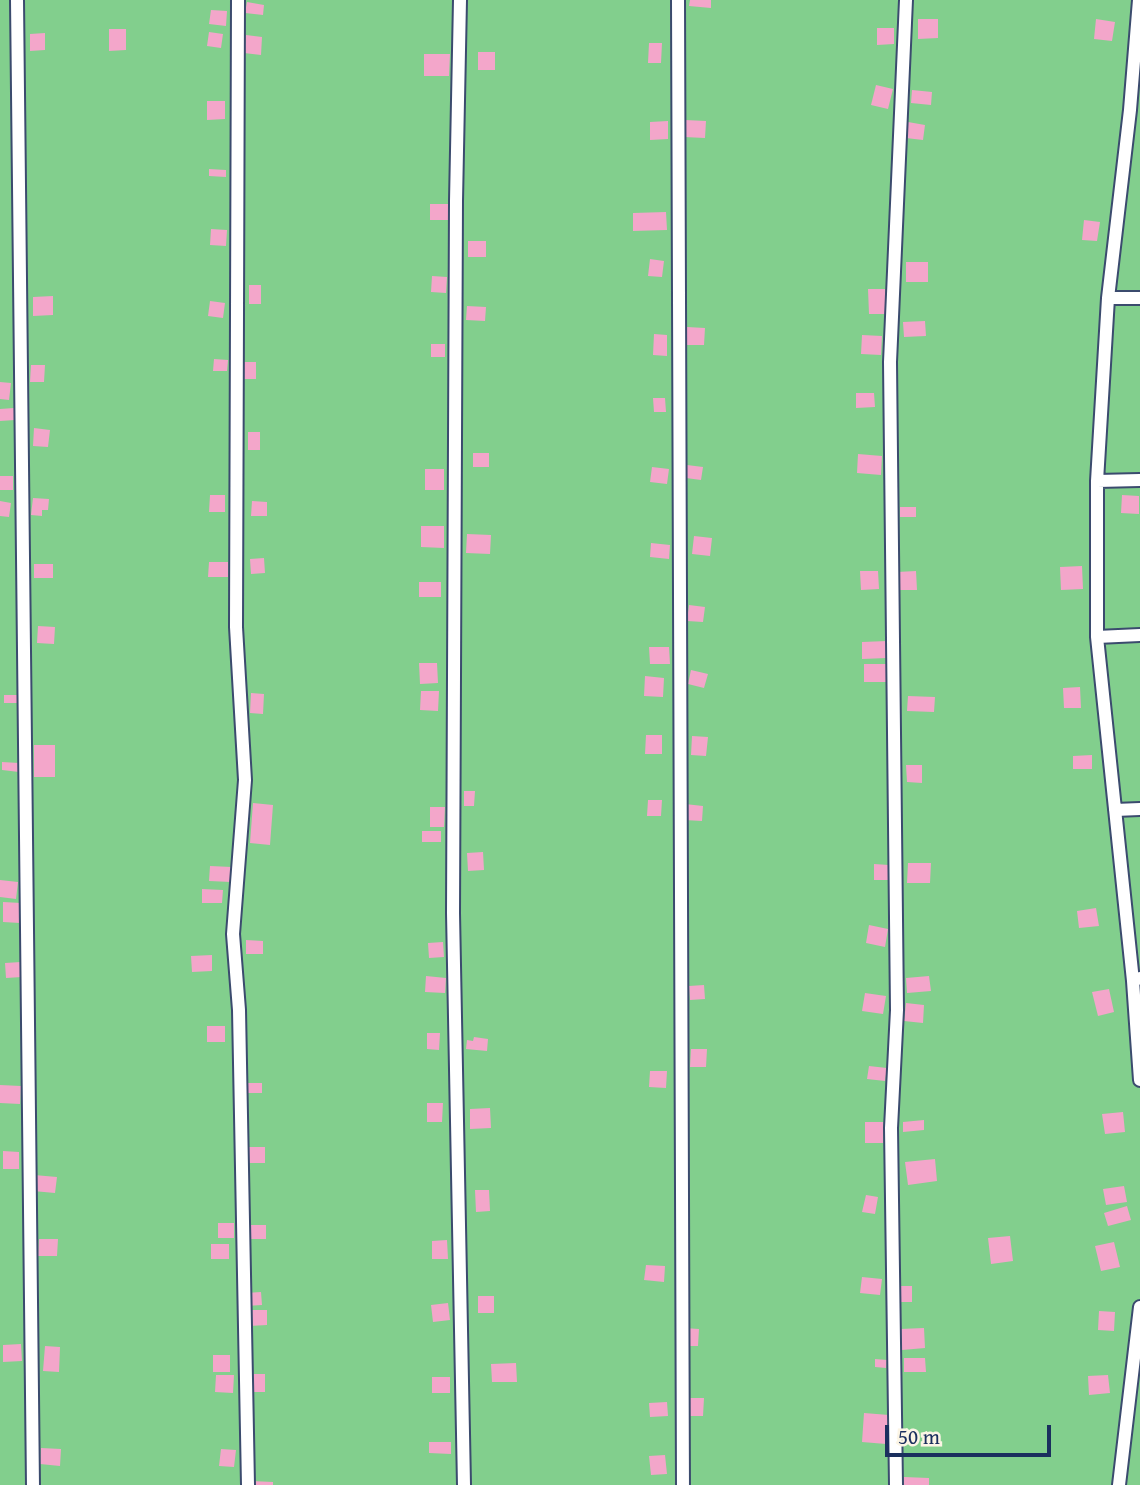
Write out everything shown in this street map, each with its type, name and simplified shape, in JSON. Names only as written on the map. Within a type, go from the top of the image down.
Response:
[{"type":"lane","points":[[17,0],[33,1485]]},
{"type":"lane","points":[[238,0],[236,627],[245,780],[233,934],[239,1010],[248,1485]]},
{"type":"lane","points":[[460,0],[456,201],[453,913],[464,1485]]},
{"type":"lane","points":[[678,0],[683,1485]]},
{"type":"lane","points":[[897,1485],[891,1128],[897,1010],[890,362],[905,0]]},
{"type":"lane","points":[[1139,0],[1135,110],[1108,299],[1097,481],[1097,637],[1136,979],[1140,1080]]},
{"type":"lane","points":[[1108,299],[1140,298]]},
{"type":"lane","points":[[1097,481],[1140,480]]},
{"type":"lane","points":[[1097,637],[1140,635]]},
{"type":"lane","points":[[1115,810],[1140,808]]},
{"type":"lane","points":[[1119,1485],[1140,1307]]},
{"type":"green space","points":[[0,0],[1140,0],[1140,1485],[0,1485]]},
{"type":"building","points":[[690,0],[711,0],[711,8],[689,6]]},
{"type":"building","points":[[247,2],[264,5],[263,15],[245,13]]},
{"type":"building","points":[[211,10],[227,11],[226,26],[209,24]]},
{"type":"building","points":[[918,19],[938,19],[938,38],[918,39]]},
{"type":"building","points":[[1096,19],[1115,22],[1112,41],[1094,39]]},
{"type":"building","points":[[877,28],[894,28],[894,44],[877,45]]},
{"type":"building","points":[[109,29],[126,29],[126,50],[109,51]]},
{"type":"building","points":[[209,32],[223,34],[221,48],[207,46]]},
{"type":"building","points":[[45,33],[45,50],[30,51],[30,34]]},
{"type":"building","points":[[246,35],[262,37],[261,55],[244,53]]},
{"type":"building","points":[[649,43],[662,43],[661,63],[648,63]]},
{"type":"building","points":[[478,52],[495,52],[495,70],[478,70]]},
{"type":"building","points":[[424,54],[450,54],[449,76],[424,76]]},
{"type":"building","points":[[876,85],[893,89],[888,109],[871,105]]},
{"type":"building","points":[[912,90],[932,92],[931,105],[911,103]]},
{"type":"building","points":[[207,101],[225,101],[225,119],[207,120]]},
{"type":"building","points":[[685,120],[706,121],[705,138],[684,137]]},
{"type":"building","points":[[668,121],[668,139],[650,140],[650,122]]},
{"type":"building","points":[[908,122],[925,125],[923,140],[906,138]]},
{"type":"building","points":[[209,169],[226,170],[226,177],[209,176]]},
{"type":"building","points":[[430,204],[449,204],[448,220],[430,220]]},
{"type":"building","points":[[666,212],[667,230],[633,231],[633,213]]},
{"type":"building","points":[[1084,220],[1100,222],[1097,241],[1082,240]]},
{"type":"building","points":[[211,229],[227,230],[226,246],[210,245]]},
{"type":"building","points":[[468,241],[486,241],[486,257],[468,257]]},
{"type":"building","points":[[650,259],[664,261],[662,277],[648,276]]},
{"type":"building","points":[[906,262],[928,262],[928,282],[906,282]]},
{"type":"building","points":[[432,276],[447,277],[446,293],[431,292]]},
{"type":"building","points":[[249,285],[261,285],[261,304],[249,304]]},
{"type":"building","points":[[868,289],[885,289],[886,314],[869,314]]},
{"type":"building","points":[[53,296],[53,315],[33,316],[33,297]]},
{"type":"building","points":[[210,301],[225,303],[223,318],[208,316]]},
{"type":"building","points":[[467,306],[486,307],[485,321],[466,320]]},
{"type":"building","points":[[925,321],[926,336],[904,337],[903,322]]},
{"type":"building","points":[[687,327],[705,328],[704,345],[686,345]]},
{"type":"building","points":[[654,334],[667,335],[667,356],[653,355]]},
{"type":"building","points":[[862,335],[882,336],[881,355],[861,354]]},
{"type":"building","points":[[431,344],[445,344],[445,357],[431,357]]},
{"type":"building","points":[[214,359],[228,360],[227,371],[213,371]]},
{"type":"building","points":[[243,362],[256,362],[256,379],[244,379]]},
{"type":"building","points":[[31,365],[45,365],[44,382],[30,382]]},
{"type":"building","points":[[0,382],[11,383],[9,400],[0,399]]},
{"type":"building","points":[[856,393],[874,393],[875,407],[856,408]]},
{"type":"building","points":[[653,398],[665,398],[666,412],[654,412]]},
{"type":"building","points":[[14,408],[15,420],[0,421],[0,409]]},
{"type":"building","points":[[34,428],[50,430],[48,447],[33,446]]},
{"type":"building","points":[[248,432],[260,432],[260,450],[248,450]]},
{"type":"building","points":[[473,453],[489,453],[489,467],[473,467]]},
{"type":"building","points":[[858,454],[882,456],[881,475],[857,473]]},
{"type":"building","points":[[687,465],[703,467],[701,480],[686,478]]},
{"type":"building","points":[[652,467],[669,469],[667,484],[650,482]]},
{"type":"building","points":[[425,469],[444,469],[444,490],[425,490]]},
{"type":"building","points":[[0,476],[13,476],[13,490],[0,490]]},
{"type":"building","points":[[210,495],[225,495],[225,512],[209,512]]},
{"type":"building","points":[[1122,495],[1139,496],[1139,514],[1121,513]]},
{"type":"building","points":[[33,498],[49,499],[48,510],[42,510],[42,516],[31,515]]},
{"type":"building","points":[[0,501],[11,503],[9,517],[0,516]]},
{"type":"building","points":[[252,501],[267,502],[267,516],[251,516]]},
{"type":"building","points":[[900,507],[916,507],[916,517],[900,517]]},
{"type":"building","points":[[421,526],[444,526],[444,548],[421,547]]},
{"type":"building","points":[[467,534],[491,535],[490,554],[466,553]]},
{"type":"building","points":[[694,536],[712,538],[710,556],[692,554]]},
{"type":"building","points":[[651,543],[670,545],[669,559],[650,557]]},
{"type":"building","points":[[264,558],[265,573],[251,574],[250,559]]},
{"type":"building","points":[[209,562],[228,562],[228,577],[208,577]]},
{"type":"building","points":[[34,564],[53,564],[53,578],[34,578]]},
{"type":"building","points":[[1082,566],[1083,589],[1061,590],[1060,567]]},
{"type":"building","points":[[860,571],[878,571],[879,589],[861,590]]},
{"type":"building","points":[[916,571],[917,590],[897,590],[897,572]]},
{"type":"building","points":[[419,582],[441,582],[441,597],[419,597]]},
{"type":"building","points":[[689,605],[705,607],[703,622],[687,621]]},
{"type":"building","points":[[38,626],[55,627],[54,644],[37,643]]},
{"type":"building","points":[[887,641],[887,658],[862,659],[862,642]]},
{"type":"building","points":[[649,647],[669,647],[670,664],[650,664]]},
{"type":"building","points":[[419,663],[437,663],[438,683],[420,684]]},
{"type":"building","points":[[864,664],[886,664],[886,682],[864,682]]},
{"type":"building","points":[[691,670],[708,674],[704,688],[688,684]]},
{"type":"building","points":[[645,676],[664,678],[663,697],[644,696]]},
{"type":"building","points":[[1080,687],[1081,708],[1064,708],[1063,688]]},
{"type":"building","points":[[421,691],[439,691],[438,711],[420,710]]},
{"type":"building","points":[[251,693],[264,694],[263,714],[250,713]]},
{"type":"building","points":[[4,695],[22,695],[22,703],[4,703]]},
{"type":"building","points":[[908,696],[935,697],[934,712],[907,711]]},
{"type":"building","points":[[646,735],[662,735],[662,754],[645,754]]},
{"type":"building","points":[[692,736],[708,737],[706,756],[691,755]]},
{"type":"building","points":[[34,745],[55,745],[55,777],[34,777]]},
{"type":"building","points":[[1092,755],[1092,769],[1073,769],[1073,756]]},
{"type":"building","points":[[2,762],[19,763],[19,772],[2,770]]},
{"type":"building","points":[[906,765],[922,765],[922,783],[907,782]]},
{"type":"building","points":[[464,791],[475,791],[474,806],[464,806]]},
{"type":"building","points":[[648,800],[662,800],[661,816],[647,816]]},
{"type":"building","points":[[253,803],[273,805],[270,845],[250,843]]},
{"type":"building","points":[[685,804],[703,806],[702,821],[684,820]]},
{"type":"building","points":[[430,807],[445,807],[444,827],[430,827]]},
{"type":"building","points":[[422,831],[441,831],[441,842],[422,842]]},
{"type":"building","points":[[483,852],[484,870],[468,871],[467,853]]},
{"type":"building","points":[[908,863],[931,863],[930,883],[907,883]]},
{"type":"building","points":[[874,864],[889,865],[888,880],[874,880]]},
{"type":"building","points":[[210,866],[232,867],[231,882],[209,881]]},
{"type":"building","points":[[0,880],[18,882],[16,899],[0,897]]},
{"type":"building","points":[[202,889],[223,890],[222,903],[202,903]]},
{"type":"building","points":[[3,902],[21,903],[20,923],[3,922]]},
{"type":"building","points":[[1096,908],[1099,926],[1079,928],[1077,911]]},
{"type":"building","points":[[869,925],[888,929],[885,947],[866,943]]},
{"type":"building","points":[[246,940],[263,941],[263,954],[246,954]]},
{"type":"building","points":[[443,942],[444,957],[429,958],[428,943]]},
{"type":"building","points":[[212,955],[212,971],[192,972],[191,956]]},
{"type":"building","points":[[21,962],[22,977],[6,978],[5,963]]},
{"type":"building","points":[[426,976],[446,978],[445,993],[425,992]]},
{"type":"building","points":[[929,976],[931,991],[907,993],[906,978]]},
{"type":"building","points":[[704,985],[705,999],[690,1000],[689,986]]},
{"type":"building","points":[[1109,989],[1114,1012],[1098,1016],[1092,992]]},
{"type":"building","points":[[865,993],[886,996],[883,1014],[862,1011]]},
{"type":"building","points":[[906,1003],[924,1005],[923,1023],[904,1021]]},
{"type":"building","points":[[207,1026],[225,1026],[225,1042],[207,1042]]},
{"type":"building","points":[[427,1033],[440,1033],[439,1050],[427,1049]]},
{"type":"building","points":[[474,1037],[488,1039],[487,1051],[466,1049],[467,1040],[473,1041]]},
{"type":"building","points":[[691,1049],[707,1049],[706,1067],[690,1067]]},
{"type":"building","points":[[869,1066],[887,1068],[885,1081],[867,1079]]},
{"type":"building","points":[[650,1071],[667,1071],[666,1088],[649,1087]]},
{"type":"building","points":[[247,1083],[262,1083],[262,1093],[247,1093]]},
{"type":"building","points":[[0,1085],[21,1086],[20,1104],[0,1103]]},
{"type":"building","points":[[427,1103],[443,1103],[442,1122],[427,1122]]},
{"type":"building","points":[[490,1108],[491,1128],[470,1129],[470,1109]]},
{"type":"building","points":[[1123,1112],[1125,1132],[1105,1134],[1102,1114]]},
{"type":"building","points":[[924,1120],[924,1130],[903,1132],[903,1122]]},
{"type":"building","points":[[865,1122],[883,1122],[883,1143],[865,1143]]},
{"type":"building","points":[[248,1147],[265,1147],[265,1163],[248,1163]]},
{"type":"building","points":[[3,1151],[19,1152],[19,1169],[3,1169]]},
{"type":"building","points":[[935,1159],[937,1181],[908,1185],[905,1162]]},
{"type":"building","points":[[34,1175],[57,1177],[55,1193],[33,1191]]},
{"type":"building","points":[[1124,1186],[1127,1202],[1106,1205],[1103,1189]]},
{"type":"building","points":[[475,1190],[489,1190],[490,1211],[476,1212]]},
{"type":"building","points":[[866,1195],[878,1197],[875,1214],[862,1212]]},
{"type":"building","points":[[1127,1206],[1131,1220],[1108,1226],[1104,1213]]},
{"type":"building","points":[[218,1223],[234,1223],[234,1238],[218,1238]]},
{"type":"building","points":[[250,1225],[266,1225],[266,1239],[250,1239]]},
{"type":"building","points":[[1010,1236],[1013,1261],[991,1264],[988,1238]]},
{"type":"building","points":[[39,1239],[58,1239],[57,1256],[38,1256]]},
{"type":"building","points":[[447,1240],[448,1259],[432,1259],[432,1241]]},
{"type":"building","points":[[1114,1242],[1120,1267],[1101,1271],[1095,1246]]},
{"type":"building","points":[[211,1244],[229,1244],[229,1259],[211,1259]]},
{"type":"building","points":[[646,1265],[665,1266],[664,1282],[644,1280]]},
{"type":"building","points":[[862,1277],[882,1279],[880,1295],[860,1293]]},
{"type":"building","points":[[901,1286],[912,1286],[912,1302],[901,1302]]},
{"type":"building","points":[[261,1292],[262,1305],[246,1306],[246,1293]]},
{"type":"building","points":[[478,1296],[494,1296],[494,1313],[478,1313]]},
{"type":"building","points":[[448,1303],[450,1320],[433,1322],[431,1305]]},
{"type":"building","points":[[249,1310],[267,1310],[267,1325],[249,1326]]},
{"type":"building","points":[[1099,1311],[1115,1312],[1114,1331],[1098,1330]]},
{"type":"building","points":[[684,1328],[699,1329],[698,1346],[684,1346]]},
{"type":"building","points":[[924,1328],[925,1348],[902,1350],[900,1329]]},
{"type":"building","points":[[21,1344],[22,1361],[3,1362],[3,1345]]},
{"type":"building","points":[[45,1346],[60,1347],[59,1372],[43,1371]]},
{"type":"building","points":[[213,1355],[230,1355],[230,1372],[213,1372]]},
{"type":"building","points":[[904,1358],[925,1358],[926,1372],[904,1372]]},
{"type":"building","points":[[875,1359],[887,1360],[886,1368],[875,1367]]},
{"type":"building","points":[[516,1363],[517,1382],[492,1382],[491,1364]]},
{"type":"building","points":[[250,1374],[265,1374],[265,1392],[249,1392]]},
{"type":"building","points":[[216,1375],[234,1375],[233,1393],[215,1392]]},
{"type":"building","points":[[1108,1375],[1110,1393],[1089,1395],[1088,1376]]},
{"type":"building","points":[[432,1377],[450,1377],[450,1393],[432,1393]]},
{"type":"building","points":[[689,1398],[704,1398],[703,1416],[688,1416]]},
{"type":"building","points":[[667,1402],[668,1416],[650,1417],[649,1403]]},
{"type":"building","points":[[864,1413],[889,1415],[886,1444],[862,1442]]},
{"type":"building","points":[[429,1442],[451,1442],[451,1454],[429,1453]]},
{"type":"building","points":[[41,1448],[61,1449],[60,1466],[40,1464]]},
{"type":"building","points":[[221,1449],[236,1450],[234,1467],[219,1466]]},
{"type":"building","points":[[665,1455],[667,1474],[651,1475],[649,1456]]},
{"type":"building","points":[[904,1477],[929,1478],[929,1485],[904,1485]]},
{"type":"building","points":[[251,1481],[273,1482],[273,1485],[251,1485]]}]
